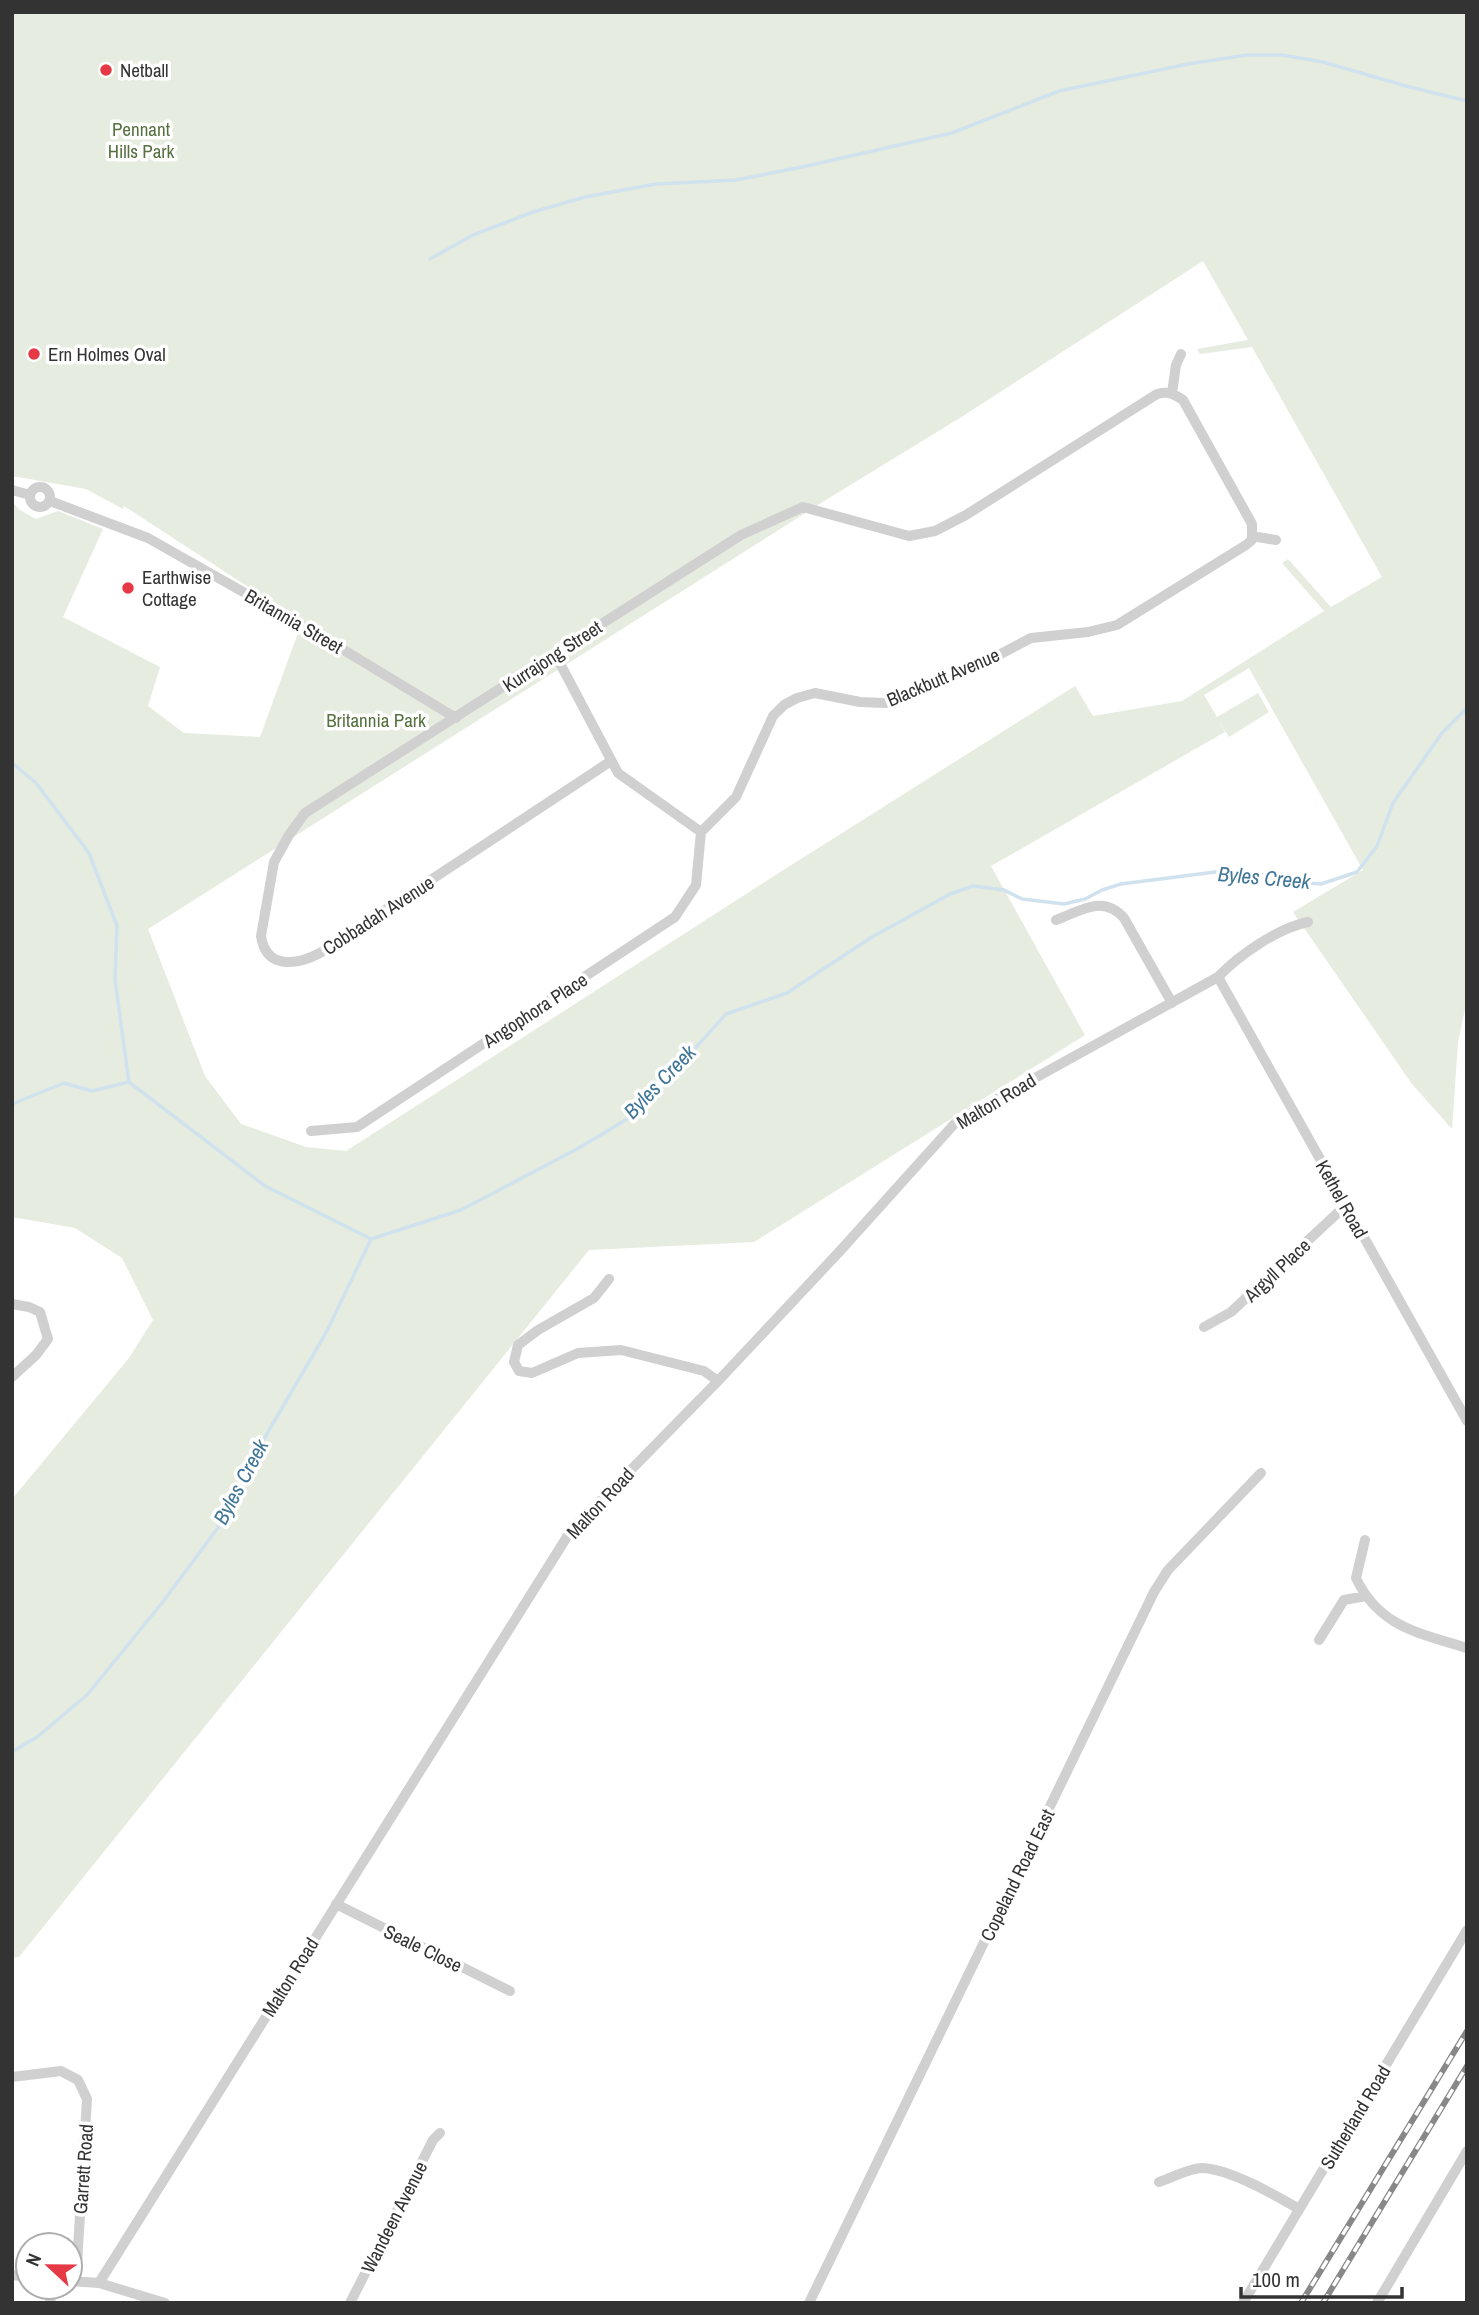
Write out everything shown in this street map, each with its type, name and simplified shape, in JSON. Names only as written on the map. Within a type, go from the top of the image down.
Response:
[{"type":"street","points":[[1181,354],[1176,365],[1171,393],[1183,400],[1252,524],[1252,536],[1276,540]]},
{"type":"street","name":"Kurrajong Street","points":[[305,813],[741,535],[803,507],[909,536],[935,531],[958,520],[1157,394],[1171,393]]},
{"type":"street","name":"Britannia Street","points":[[12,490],[30,495],[31,502],[37,507],[45,507],[50,500],[148,538],[319,635],[456,718]]},
{"type":"street","name":"Blackbutt Avenue","points":[[701,832],[736,797],[773,716],[784,705],[797,698],[815,693],[874,704],[885,703],[976,667],[1031,638],[1088,632],[1117,625],[1228,558],[1252,540],[1252,536]]},
{"type":"street","points":[[555,654],[618,773],[701,832]]},
{"type":"street","name":"Cobbadah Avenue","points":[[305,813],[274,862],[261,936],[266,952],[282,962],[305,961],[320,953],[611,761]]},
{"type":"street","name":"Angophora Place","points":[[311,1131],[357,1127],[675,917],[696,885],[701,832]]},
{"type":"street","points":[[1056,920],[1097,905],[1113,908],[1124,918],[1172,1003]]},
{"type":"street","name":"Malton Road","points":[[99,2283],[570,1532],[718,1381],[957,1121],[1219,977],[1238,958],[1292,927],[1308,922]]},
{"type":"street","name":"Kethel Road","points":[[1219,977],[1467,1421]]},
{"type":"street","name":"Argyll Place","points":[[1203,1327],[1231,1312],[1345,1206]]},
{"type":"street","points":[[609,1279],[594,1298],[538,1330],[518,1345],[514,1362],[519,1371],[533,1373],[578,1353],[621,1350],[704,1371],[718,1381]]},
{"type":"street","points":[[12,1304],[40,1312],[48,1339],[36,1355],[12,1377]]},
{"type":"street","name":"Copeland Road East","points":[[809,2303],[1158,1585],[1168,1570],[1261,1473]]},
{"type":"street","points":[[1365,1540],[1356,1574],[1366,1595],[1378,1611],[1398,1624],[1467,1648]]},
{"type":"street","points":[[1319,1640],[1344,1600],[1366,1595]]},
{"type":"street","name":"Seale Close","points":[[336,1904],[510,1991]]},
{"type":"street","name":"Sutherland Road","points":[[1242,2303],[1467,1930]]},
{"type":"street","name":"Garrett Road","points":[[12,2077],[61,2071],[78,2080],[87,2099],[77,2231]]},
{"type":"street","name":"Wandeen Avenue","points":[[350,2303],[433,2140],[440,2133]]},
{"type":"street","points":[[1377,2303],[1467,2151]]},
{"type":"street","points":[[1159,2182],[1200,2168],[1231,2176],[1274,2194],[1299,2209]]},
{"type":"street","points":[[84,2282],[99,2283],[165,2303]]},
{"type":"green space","points":[[12,12],[1467,12],[1467,1000],[1458,1042],[1452,1129],[1412,1084],[1293,912],[1363,870],[1249,668],[1204,695],[1217,717],[1258,693],[1269,712],[1229,737],[1218,720],[1225,732],[991,866],[1085,1035],[754,1242],[589,1250],[19,1957],[12,1958],[12,1499],[129,1358],[153,1320],[122,1258],[75,1228],[12,1217],[12,502],[36,519],[58,511],[103,529],[63,617],[160,667],[148,706],[184,733],[260,737],[302,622],[124,506],[123,509],[86,489],[12,476]],"holes":[[[1203,261],[1248,340],[1197,349],[1200,354],[1252,347],[1382,577],[1331,607],[1288,559],[1282,563],[1324,611],[1182,701],[1093,716],[1075,686],[346,1151],[306,1147],[241,1124],[205,1076],[148,929],[963,416]]]},
{"type":"waterway","points":[[430,259],[473,235],[533,212],[585,197],[656,184],[736,180],[802,167],[952,133],[1059,91],[1188,64],[1247,55],[1282,55],[1323,62],[1467,101]]},
{"type":"waterway","name":"Byles Creek","points":[[12,1752],[37,1737],[87,1695],[162,1603],[226,1517],[264,1439],[327,1331],[371,1239],[461,1210],[579,1148],[627,1119],[726,1014],[787,993],[872,937],[950,894],[973,886],[1004,890],[1022,899],[1064,904],[1085,899],[1121,884],[1215,872],[1256,873],[1293,882],[1321,884],[1357,872],[1377,846],[1393,803],[1442,733],[1467,708]]},
{"type":"waterway","points":[[12,763],[36,783],[89,853],[117,926],[115,980],[129,1082],[265,1186],[371,1239]]},
{"type":"waterway","points":[[12,1104],[64,1083],[92,1091],[129,1082]]},
{"type":"railway","points":[[1301,2303],[1467,2031]]},
{"type":"railway","points":[[1323,2303],[1467,2066]]},
{"type":"place","name":"Netball","points":[[106,70]]},
{"type":"place","name":"Ern Holmes Oval","points":[[34,354]]},
{"type":"place","name":"Earthwise Cottage","points":[[128,588]]},
{"type":"park label","name":"Pennant Hills Park","points":[[141,140]]},
{"type":"park label","name":"Britannia Park","points":[[376,720]]}]
